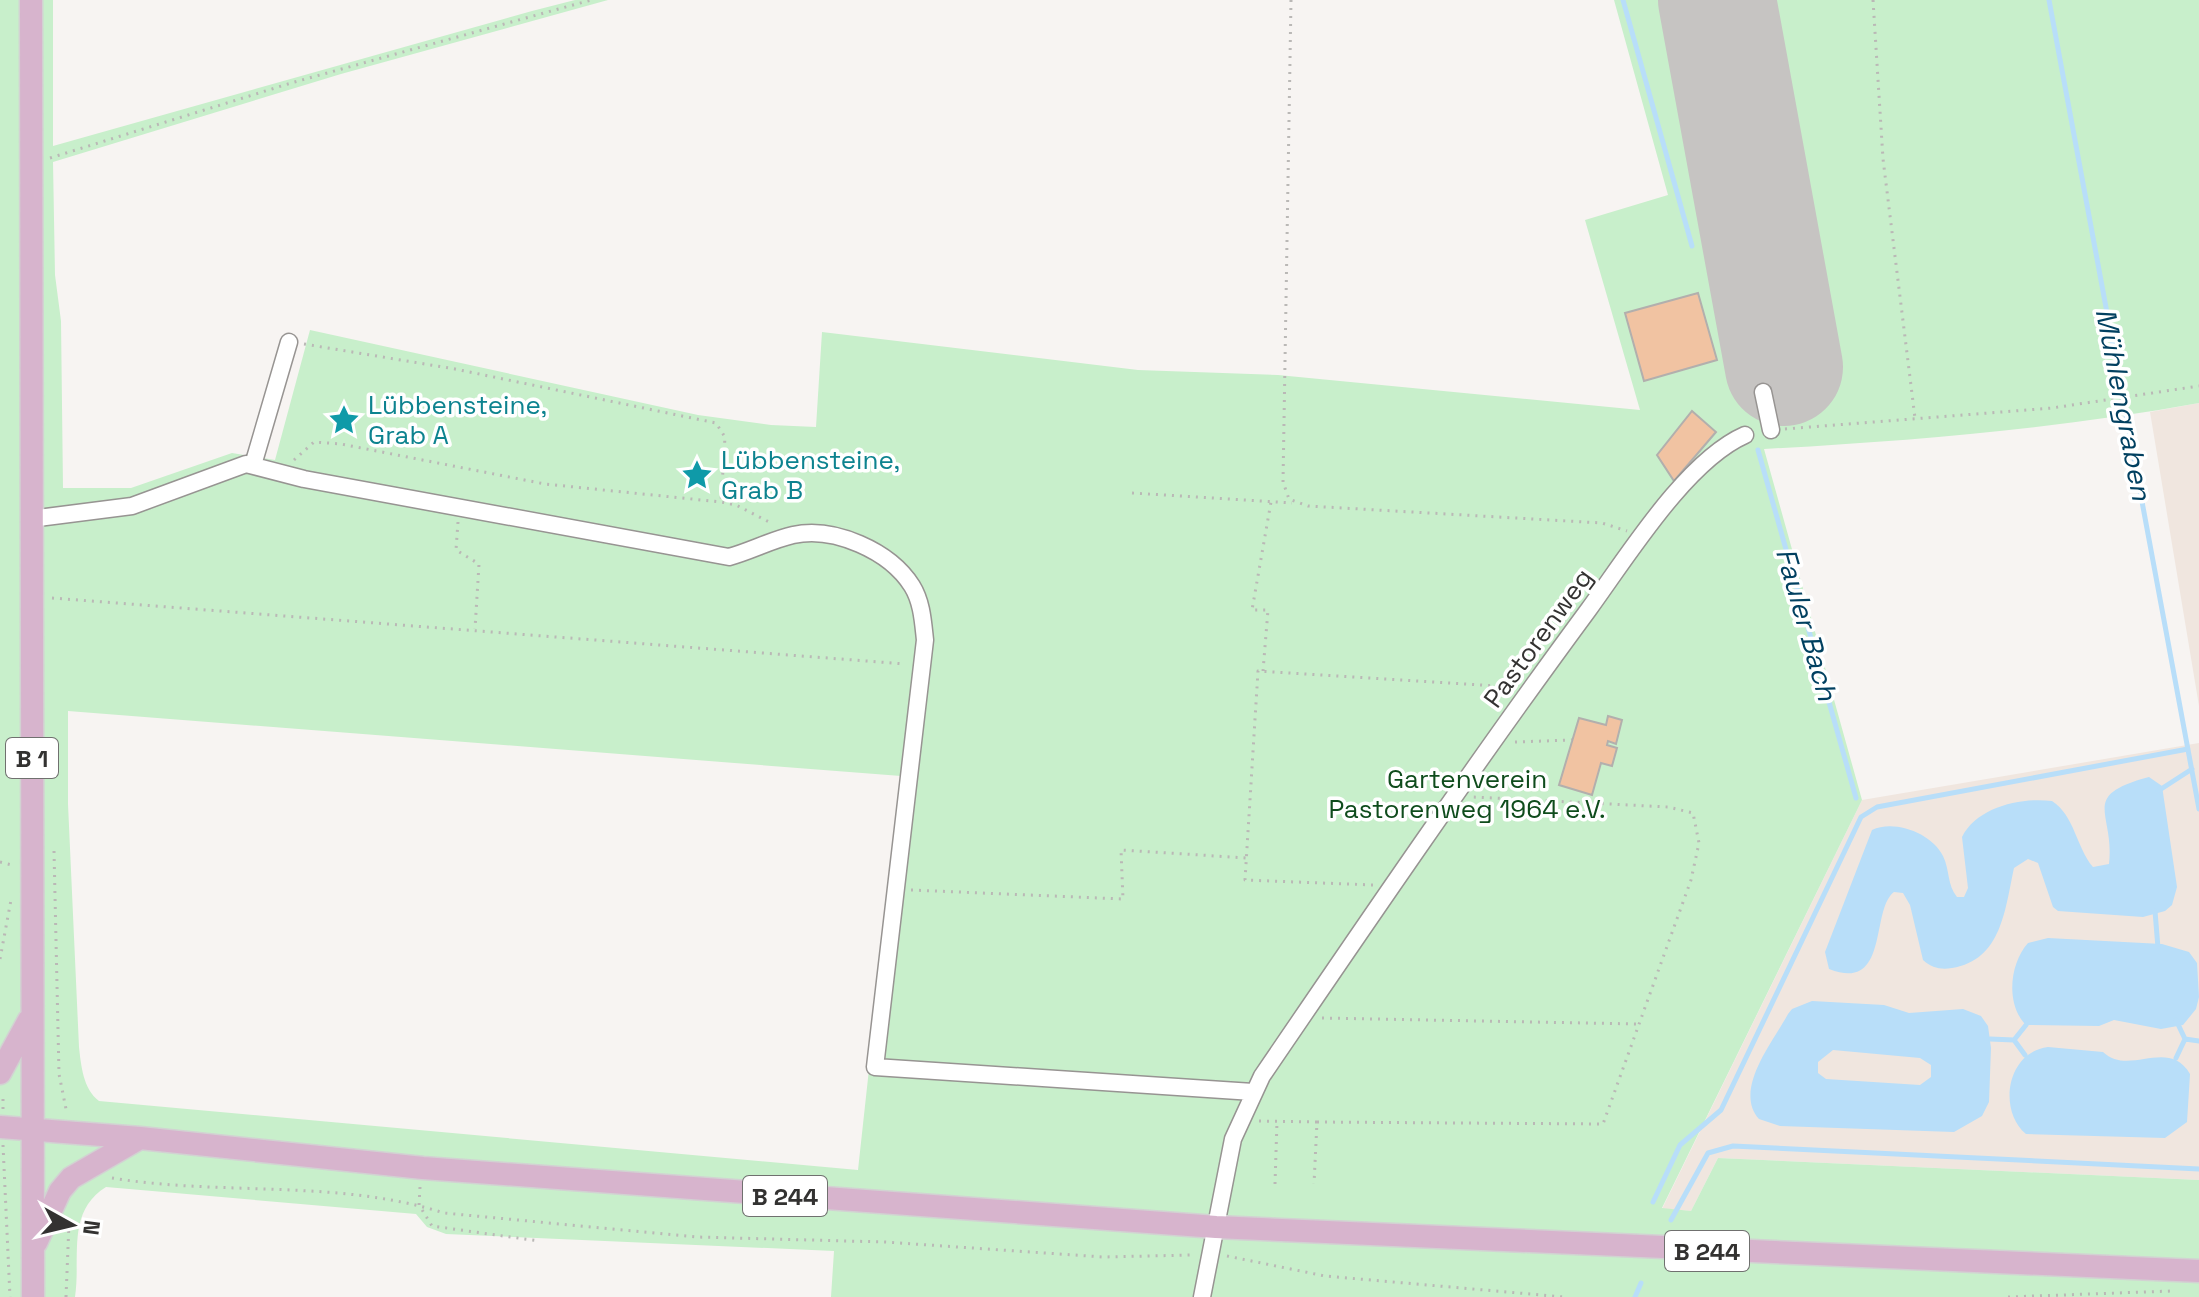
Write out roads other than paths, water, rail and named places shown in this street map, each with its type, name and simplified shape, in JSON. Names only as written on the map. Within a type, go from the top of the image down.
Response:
[{"type":"main road","name":"B 1","points":[[31,0],[32,1129]]},
{"type":"main road","name":"B 1","points":[[0,1073],[31,1015]]},
{"type":"main road","points":[[1,1127],[32,1129],[33,1297]]},
{"type":"main road","name":"B 244","points":[[32,1129],[423,1168],[1216,1227],[2199,1271]]},
{"type":"main road","points":[[33,1251],[60,1191],[71,1178],[140,1138]]},
{"type":"street","points":[[253,465],[289,342]]},
{"type":"street","points":[[1763,392],[1771,430]]},
{"type":"street","name":"Pastorenweg","points":[[1202,1297],[1221,1185],[1238,1121],[1253,1092],[1453,796],[1640,539],[1706,458],[1745,435]]},
{"type":"street","points":[[30,519],[132,506],[226,469],[253,465],[283,474],[729,557],[794,535],[814,533],[858,543],[902,573],[914,588],[925,640],[875,1067],[1253,1092]]},
{"type":"water","points":[[2149,777],[2162,786],[2177,887],[2172,905],[2165,911],[2143,917],[2058,911],[2053,907],[2038,863],[2028,859],[2014,868],[2004,916],[1991,944],[1982,955],[1969,963],[1944,969],[1933,967],[1923,960],[1910,905],[1903,893],[1894,892],[1882,915],[1870,960],[1862,970],[1848,973],[1829,969],[1825,952],[1872,830],[1901,827],[1922,835],[1938,848],[1954,892],[1957,897],[1964,897],[1968,888],[1962,837],[1978,818],[2014,803],[2052,801],[2071,823],[2093,867],[2109,864],[2107,799],[2127,784]]},
{"type":"water","points":[[2048,938],[2162,944],[2189,952],[2197,963],[2199,997],[2196,1009],[2183,1025],[2161,1029],[2114,1020],[2099,1026],[2026,1025],[2015,1006],[2014,972],[2028,943]]},
{"type":"water","points":[[1812,1001],[1884,1005],[1909,1013],[1963,1009],[1981,1016],[1988,1026],[1991,1048],[1989,1102],[1982,1116],[1954,1132],[1780,1126],[1759,1119],[1752,1107],[1750,1094],[1753,1080],[1765,1052],[1792,1009]],"holes":[[[1833,1050],[1920,1058],[1931,1065],[1931,1077],[1920,1085],[1826,1079],[1818,1073],[1818,1062]]]},
{"type":"water","points":[[2048,1047],[2103,1052],[2113,1059],[2124,1061],[2160,1057],[2181,1063],[2190,1074],[2187,1122],[2165,1138],[2026,1134],[2017,1124],[2012,1111],[2011,1084],[2023,1059],[2034,1051]]},
{"type":"waterway","name":"Fauler Bach","points":[[1623,0],[1692,246]]},
{"type":"waterway","name":"Mühlengraben","points":[[2049,0],[2199,809]]},
{"type":"waterway","name":"Fauler Bach","points":[[1758,450],[1856,798]]},
{"type":"waterway","points":[[1653,1202],[1680,1145],[1721,1110],[1861,817],[1877,807],[2188,749]]},
{"type":"waterway","points":[[2158,791],[2192,769]]},
{"type":"waterway","points":[[2155,911],[2158,948]]},
{"type":"waterway","points":[[2176,1020],[2185,1039],[2199,1041]]},
{"type":"waterway","points":[[2014,1040],[2026,1025]]},
{"type":"waterway","points":[[1990,1039],[2014,1040]]},
{"type":"waterway","points":[[2176,1058],[2185,1039]]},
{"type":"waterway","points":[[2014,1040],[2025,1055]]},
{"type":"waterway","points":[[1671,1220],[1708,1153],[1733,1146],[2199,1169]]},
{"type":"waterway","points":[[1635,1297],[1641,1283]]},
{"type":"place","name":"Lübbensteine, Grab A","points":[[344,420]]},
{"type":"place","name":"Lübbensteine, Grab B","points":[[697,475]]},
{"type":"park label","name":"Gartenverein Pastorenweg 1964 e.V.","points":[[1467,794]]}]
